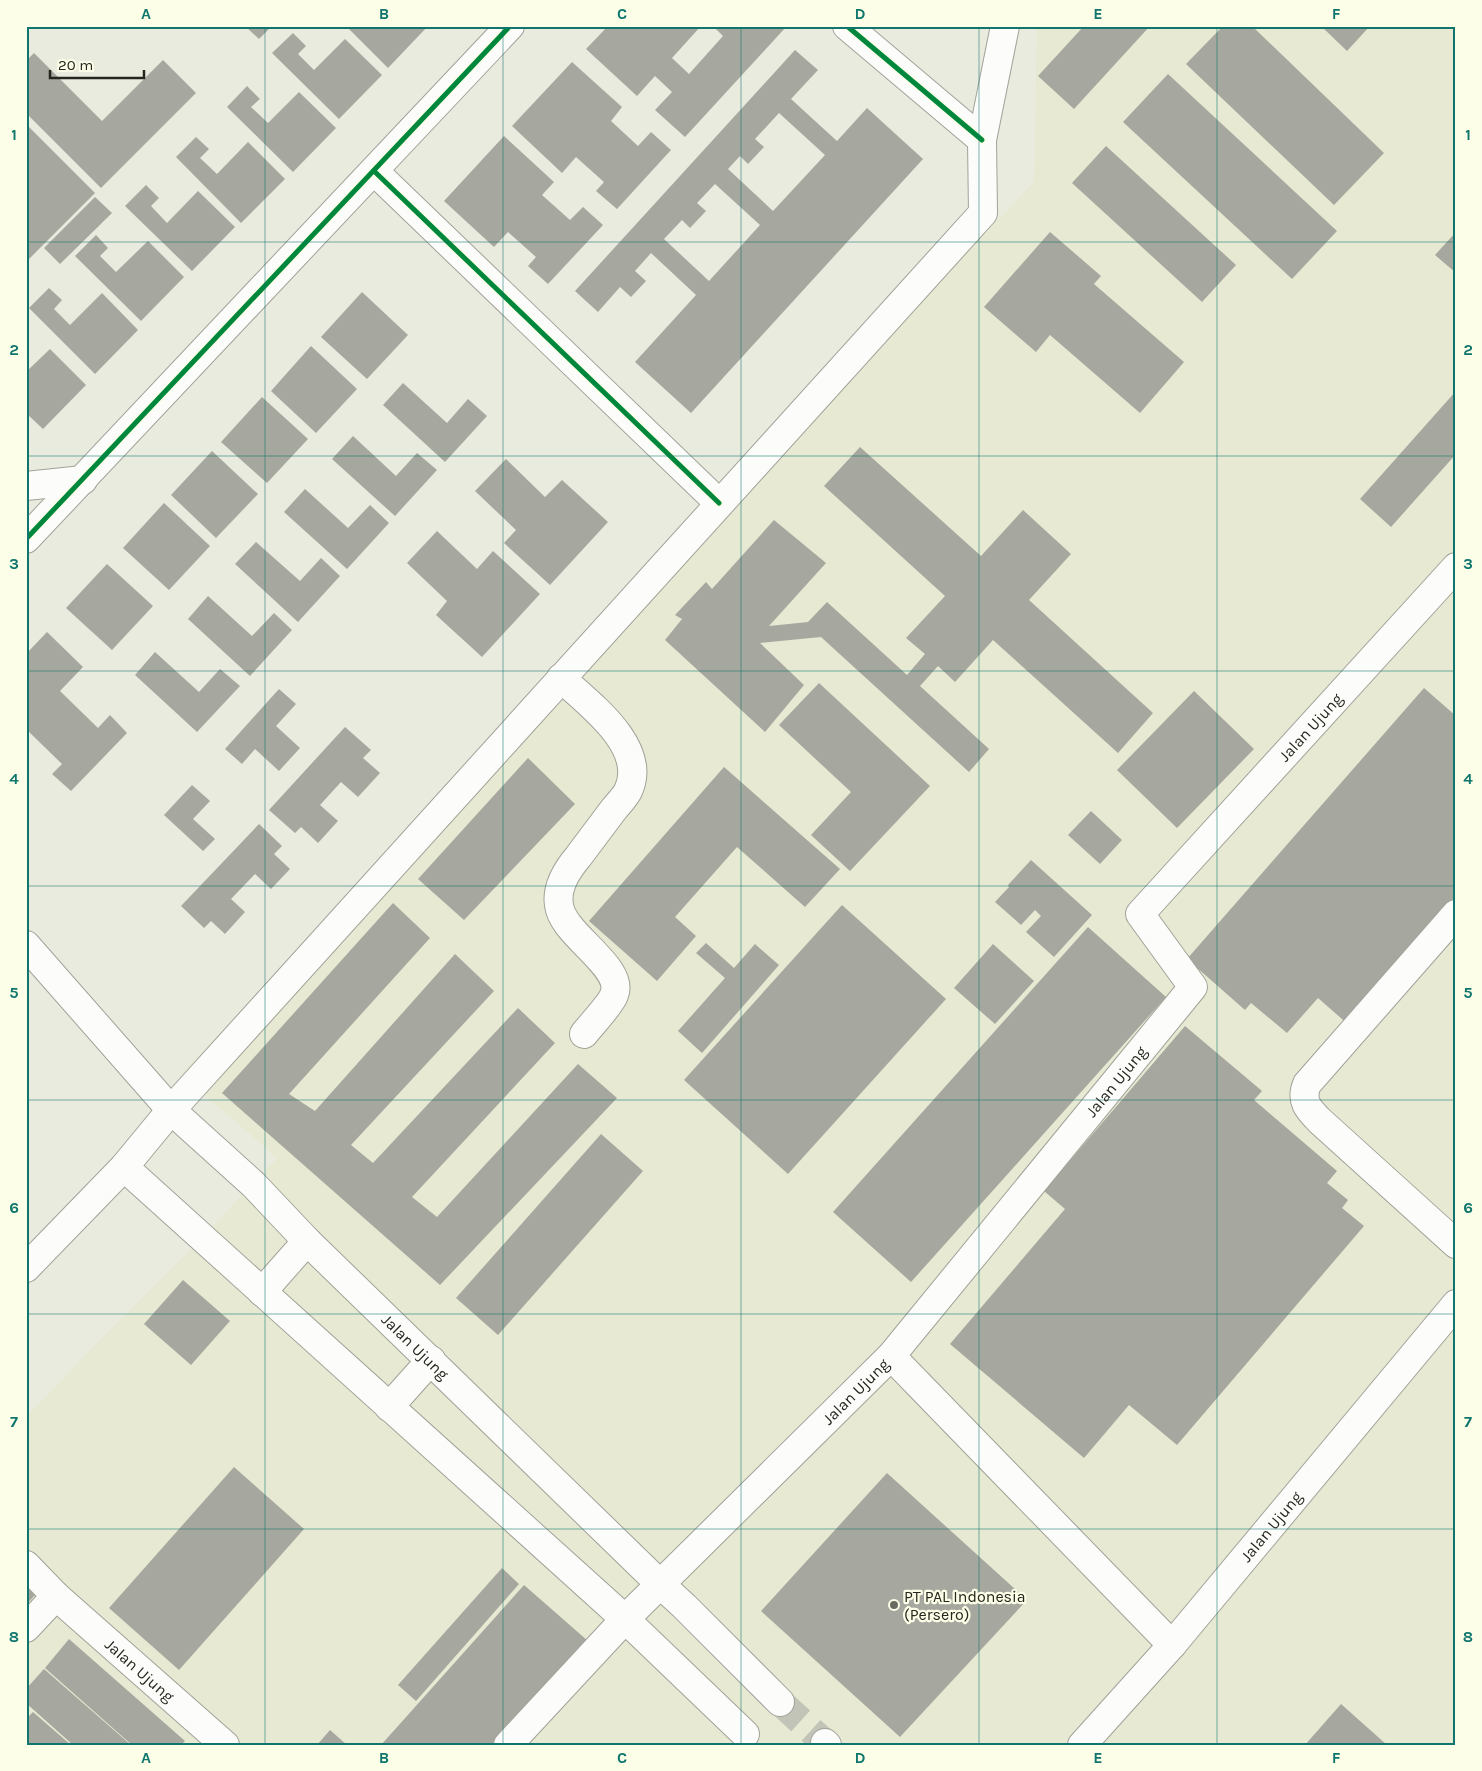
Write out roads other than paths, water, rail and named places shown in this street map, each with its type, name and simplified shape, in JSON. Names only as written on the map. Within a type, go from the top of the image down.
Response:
[{"type":"street","points":[[26,539],[510,26]]},
{"type":"street","points":[[846,26],[982,140]]},
{"type":"street","points":[[26,1268],[124,1167],[171,1110],[983,213],[982,140],[1005,26]]},
{"type":"street","points":[[374,171],[719,503]]},
{"type":"street","points":[[26,486],[83,480]]},
{"type":"street","name":"Jalan Ujung","points":[[660,1584],[892,1356],[1193,987],[1140,914],[1456,566]]},
{"type":"street","points":[[561,678],[616,731],[629,752],[633,771],[628,791],[571,866],[560,886],[558,906],[568,926],[608,967],[615,982],[615,994],[584,1034]]},
{"type":"street","points":[[1456,914],[1307,1084],[1304,1092],[1308,1109],[1456,1244]]},
{"type":"street","name":"Jalan Ujung","points":[[26,945],[171,1110],[252,1184],[307,1241],[684,1606],[780,1702]]},
{"type":"street","points":[[124,1167],[625,1619],[745,1734]]},
{"type":"street","points":[[262,1292],[307,1241]]},
{"type":"street","name":"Jalan Ujung","points":[[1082,1745],[1172,1645],[1456,1304]]},
{"type":"street","points":[[892,1356],[1172,1645]]},
{"type":"street","points":[[389,1408],[431,1360]]},
{"type":"street","name":"Jalan Ujung","points":[[26,1565],[56,1596],[225,1745]]},
{"type":"street","points":[[508,1745],[660,1584]]},
{"type":"street","points":[[26,1628],[56,1596]]},
{"type":"tunnel","points":[[780,1702],[825,1743]]},
{"type":"place","name":"PT PAL Indonesia (Persero)","points":[[894,1605]]}]
